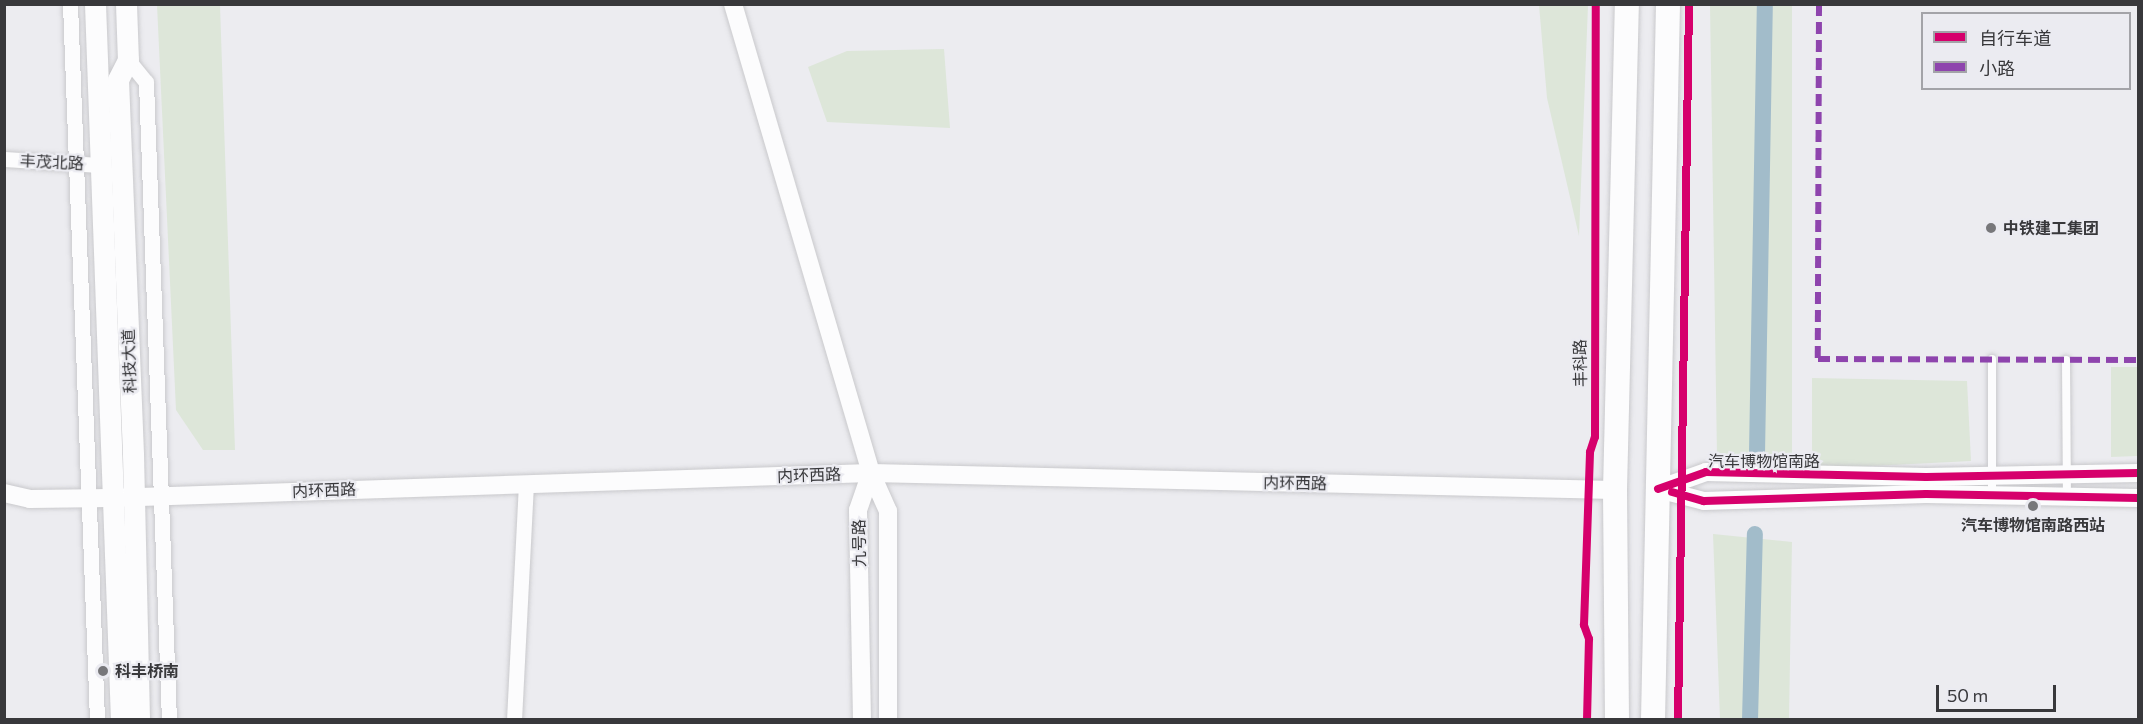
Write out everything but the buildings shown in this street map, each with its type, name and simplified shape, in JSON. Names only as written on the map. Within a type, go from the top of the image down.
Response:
[{"type":"main road","name":"科技大道","points":[[95,4],[100,165],[100,498],[121,720]]},
{"type":"main road","name":"科技大道","points":[[126,4],[128,60],[118,80],[139,720]]},
{"type":"main road","points":[[1617,720],[1615,490],[1627,4]]},
{"type":"main road","points":[[1653,720],[1668,4]]},
{"type":"main road","points":[[1654,658],[1664,680],[1669,720]]},
{"type":"street","points":[[70,4],[77,164],[100,498],[97,720]]},
{"type":"street","points":[[733,4],[872,473]]},
{"type":"street","points":[[128,60],[146,82],[169,720]]},
{"type":"street","name":"丰茂北路","points":[[4,159],[100,165]]},
{"type":"street","name":"汽车博物馆南路","points":[[1658,489],[1706,472],[1865,476],[2139,473]]},
{"type":"street","name":"内环西路","points":[[4,493],[30,499],[100,498],[872,473],[1615,490]]},
{"type":"street","name":"九号路","points":[[862,720],[858,510],[872,473]]},
{"type":"street","name":"九号路","points":[[872,473],[888,511],[888,720]]},
{"type":"street","points":[[514,720],[526,483]]},
{"type":"street","points":[[1658,489],[1704,501],[1926,494],[2139,498]]},
{"type":"lane","points":[[1992,359],[1992,497]]},
{"type":"lane","points":[[2066,360],[2067,497]]},
{"type":"shaded area","points":[[157,5],[220,5],[235,450],[203,450],[176,410]]},
{"type":"shaded area","points":[[1539,5],[1588,5],[1579,236],[1547,98]]},
{"type":"shaded area","points":[[1710,5],[1792,5],[1792,457],[1717,457]]},
{"type":"shaded area","points":[[944,49],[950,128],[827,122],[808,67],[847,51]]},
{"type":"shaded area","points":[[2111,367],[2138,367],[2138,456],[2111,457]]},
{"type":"shaded area","points":[[1812,378],[1967,381],[1971,461],[1812,469]]},
{"type":"shaded area","points":[[1713,534],[1792,542],[1789,719],[1720,719]]},
{"type":"waterway","points":[[1757,454],[1765,4]]},
{"type":"waterway","points":[[1750,720],[1755,534]]},
{"type":"marked path","points":[[1819,4],[1818,359],[2138,360]]},
{"type":"cycle path","name":"丰科路","points":[[1587,720],[1589,639],[1584,625],[1590,452],[1595,437],[1596,4]]},
{"type":"cycle path","points":[[1678,720],[1689,4]]},
{"type":"cycle path","points":[[1658,489],[1706,472],[1926,477],[2138,473]]},
{"type":"cycle path","points":[[1672,492],[1704,501],[1926,494],[2138,498]]},
{"type":"place","name":"中铁建工集团","points":[[1991,228]]},
{"type":"place","name":"汽车博物馆南路西站","points":[[2033,506]]},
{"type":"place","name":"科丰桥南","points":[[103,671]]}]
